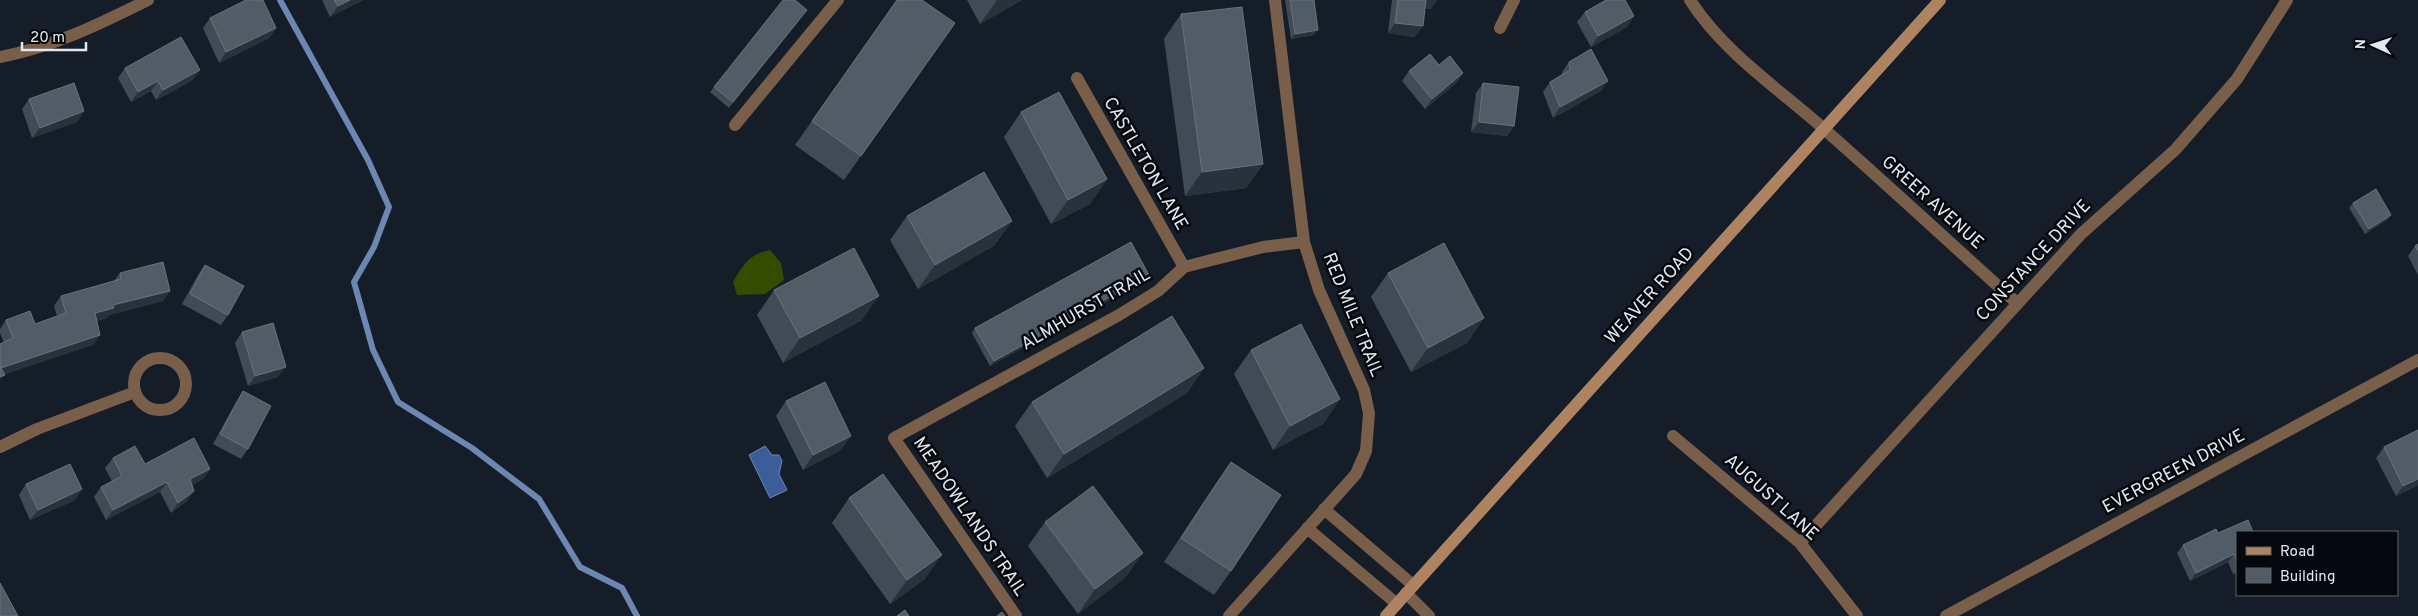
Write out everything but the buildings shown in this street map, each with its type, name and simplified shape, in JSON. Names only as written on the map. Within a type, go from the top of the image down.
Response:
[{"type":"main road","name":"WEAVER ROAD","points":[[1386,616],[1940,0]]},
{"type":"street","points":[[0,57],[53,43],[88,31],[148,0]]},
{"type":"street","points":[[735,125],[838,0]]},
{"type":"street","name":"RED MILE TRAIL","points":[[1229,616],[1356,474],[1366,451],[1370,413],[1364,390],[1319,290],[1304,242],[1275,0]]},
{"type":"street","points":[[1500,28],[1514,0]]},
{"type":"street","name":"GREER AVENUE","points":[[1690,0],[1716,34],[1736,55],[1824,129],[2017,303]]},
{"type":"street","name":"CONSTANCE DRIVE","points":[[1800,543],[1927,406],[2017,303],[2088,227],[2175,150],[2238,79],[2287,0]]},
{"type":"street","name":"CASTLETON LANE","points":[[1077,78],[1184,266]]},
{"type":"street","points":[[1184,266],[1263,247],[1304,242]]},
{"type":"street","name":"ALMHURST TRAIL","points":[[894,438],[1119,315],[1158,291],[1184,266]]},
{"type":"street","points":[[156,358],[173,361],[185,375],[185,392],[182,399],[168,410],[160,411],[144,406],[134,392],[136,374],[147,361],[156,358]]},
{"type":"street","name":"EVERGREEN DRIVE","points":[[1946,616],[2418,360]]},
{"type":"street","points":[[0,446],[37,429],[134,392]]},
{"type":"street","name":"AUGUST LANE","points":[[1673,436],[1800,543],[1857,616]]},
{"type":"street","name":"MEADOWLANDS TRAIL","points":[[894,438],[1016,616]]},
{"type":"street","points":[[1324,509],[1410,589],[1429,616]]},
{"type":"street","points":[[1308,528],[1397,604]]},
{"type":"green space","points":[[770,250],[781,263],[784,280],[765,294],[737,295],[733,282],[744,265],[757,254]]},
{"type":"water","points":[[765,446],[772,455],[779,455],[782,461],[779,474],[787,490],[770,498],[749,455]]},
{"type":"waterway","points":[[280,0],[368,160],[389,207],[374,247],[354,282],[373,350],[398,402],[472,448],[539,499],[580,567],[622,588],[637,616]]}]
